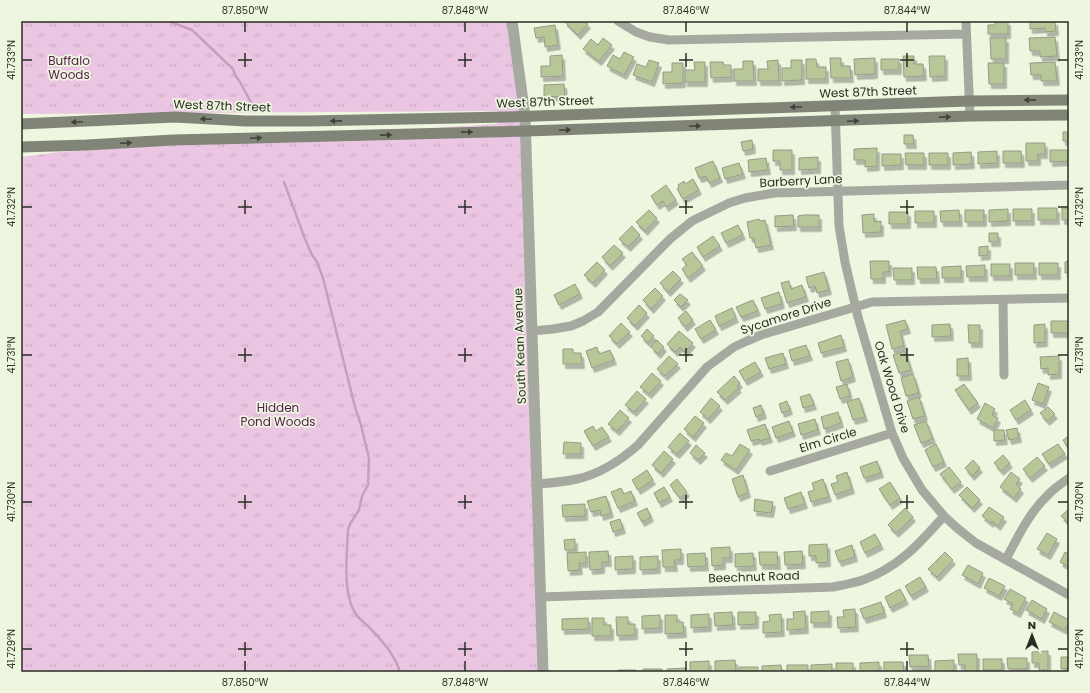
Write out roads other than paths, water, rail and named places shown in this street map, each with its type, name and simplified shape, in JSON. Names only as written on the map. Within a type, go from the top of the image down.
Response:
[{"type":"main road","name":"West 87th Street","points":[[21,124],[175,117],[245,121],[309,121],[525,116],[969,101],[1069,100]]},
{"type":"main road","points":[[21,147],[173,140],[526,131],[970,116],[1069,115]]},
{"type":"street","name":"South Kean Avenue","points":[[512,21],[526,131],[543,672]]},
{"type":"street","points":[[618,21],[636,32],[669,40],[966,34]]},
{"type":"street","points":[[966,21],[970,116]]},
{"type":"street","name":"Oak Wood Drive","points":[[835,106],[839,226],[842,248],[858,317],[892,433],[903,458],[922,490],[944,516],[957,528],[976,543],[1069,595]]},
{"type":"street","name":"Barberry Lane","points":[[532,331],[553,330],[571,326],[598,312],[670,239],[692,221],[729,203],[759,195],[774,193],[1069,184]]},
{"type":"street","name":"Sycamore Drive","points":[[537,484],[577,479],[612,465],[638,445],[707,367],[734,347],[761,335],[872,302],[1069,298]]},
{"type":"street","points":[[1003,300],[1004,375]]},
{"type":"street","name":"Elm Circle","points":[[770,471],[892,433]]},
{"type":"street","points":[[1006,559],[1038,505],[1051,491],[1069,478]]},
{"type":"street","name":"Beechnut Road","points":[[541,597],[833,587],[848,584],[863,580],[896,563],[916,547],[944,516]]},
{"type":"waterway","points":[[168,21],[192,30],[233,69],[255,112]]},
{"type":"waterway","points":[[284,182],[305,239],[317,262],[323,278],[369,458],[368,485],[362,496],[359,510],[348,530],[346,574],[349,596],[356,614],[387,648],[400,672]]},
{"type":"park label","name":"Buffalo Woods","points":[[69,68]]},
{"type":"park label","name":"Hidden Pond Woods","points":[[278,415]]}]
